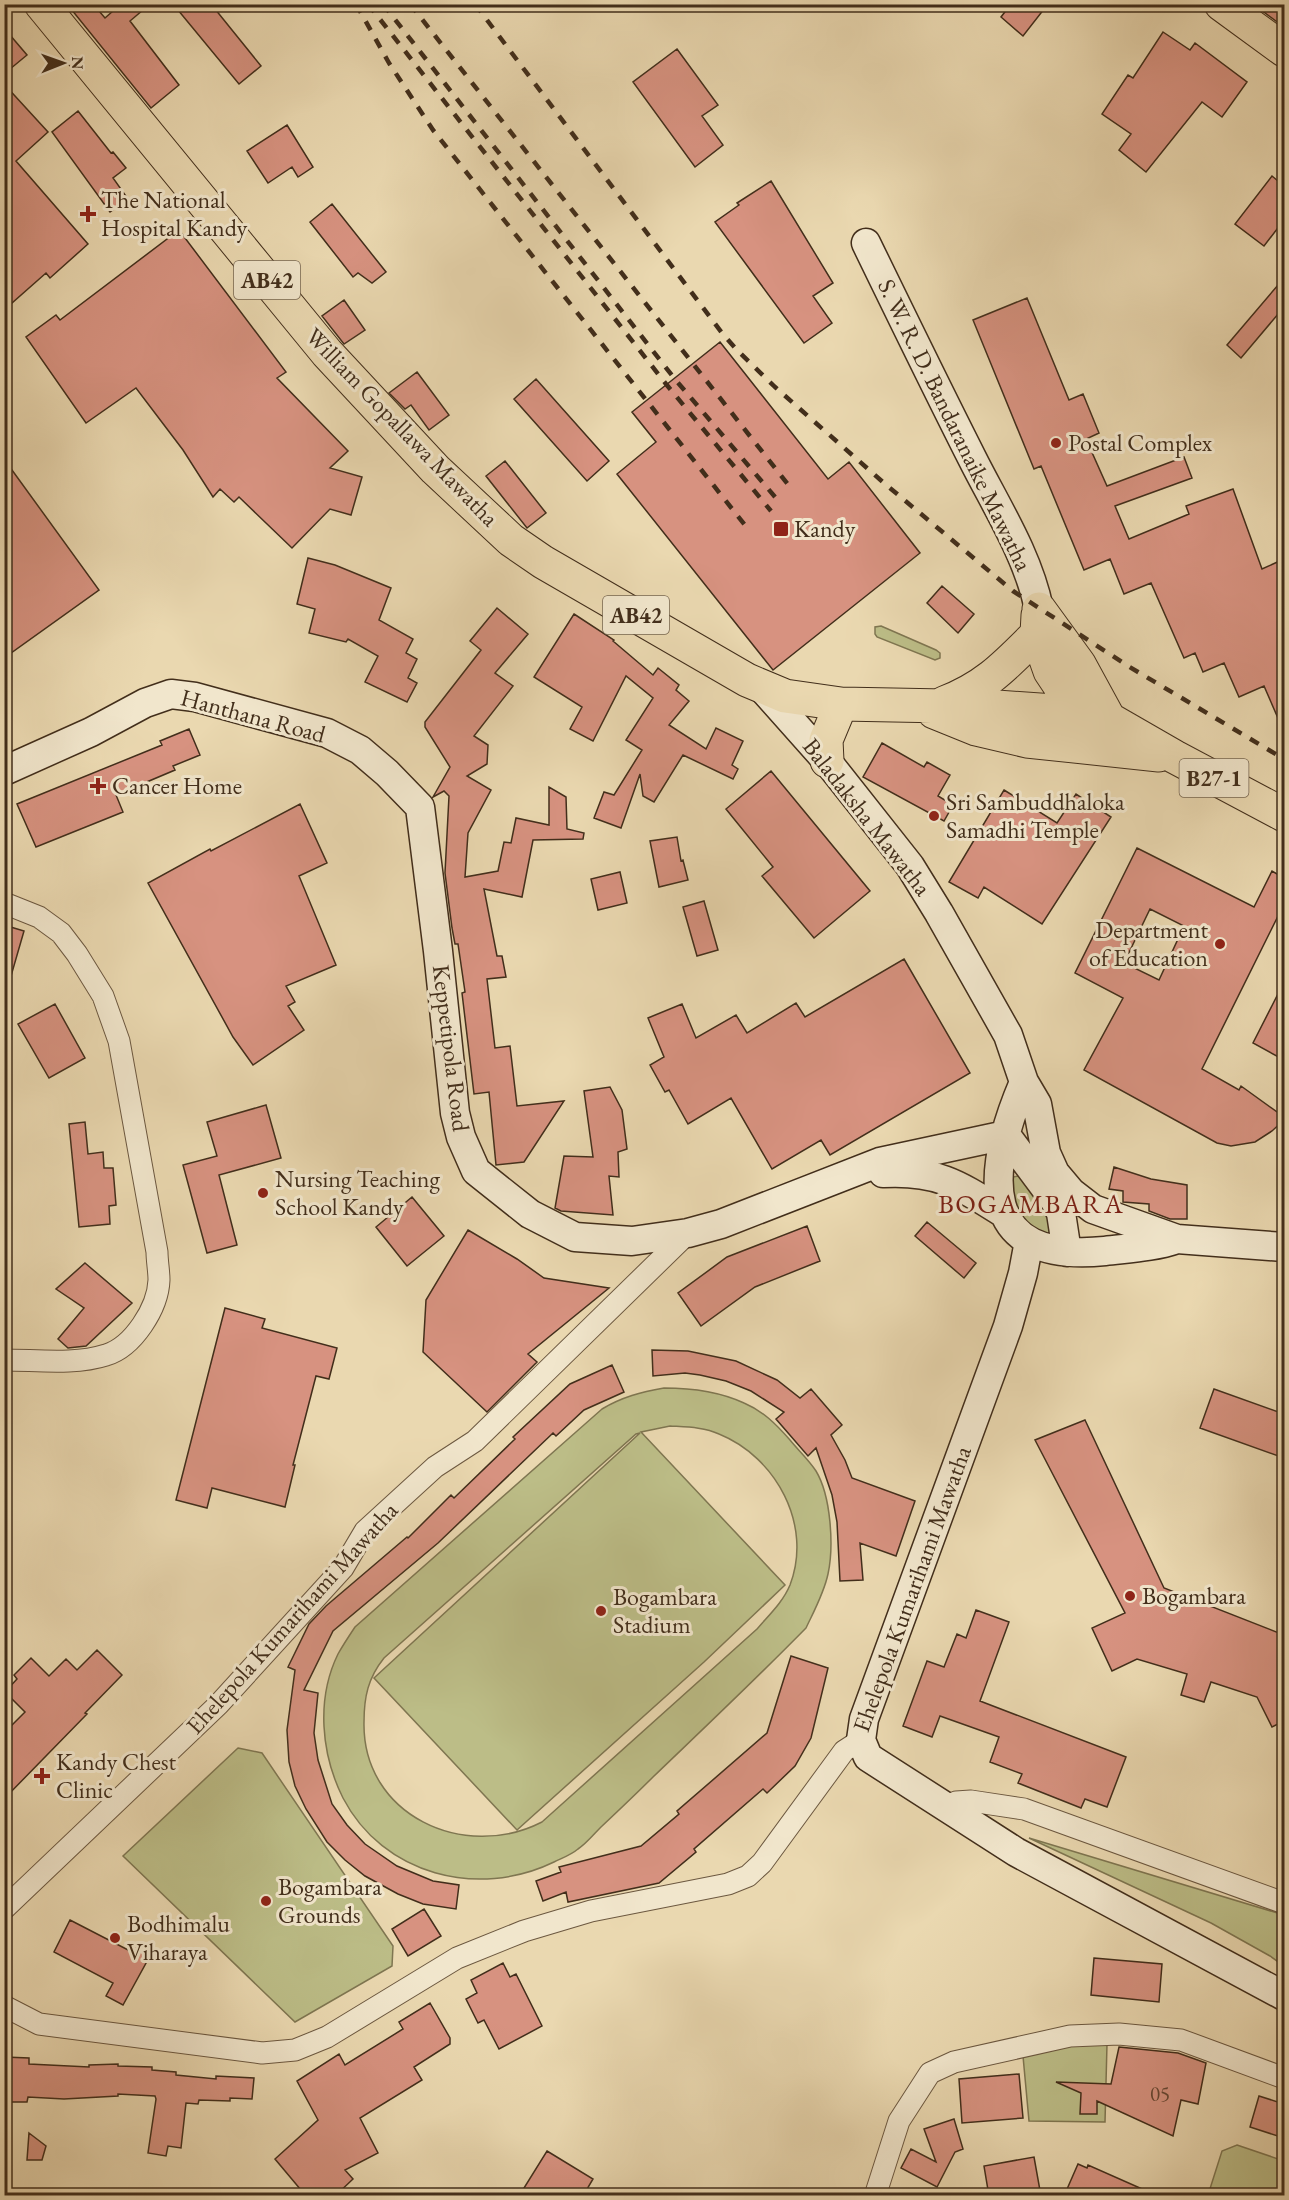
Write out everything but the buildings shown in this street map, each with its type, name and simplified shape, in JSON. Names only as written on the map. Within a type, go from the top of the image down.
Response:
[{"type":"main road","name":"William Gopallawa Mawatha","points":[[41,4],[327,353],[435,469],[511,540],[543,562],[762,688],[785,696],[841,704],[997,706],[1070,713],[1109,720]]},
{"type":"main road","points":[[1221,4],[1284,50]]},
{"type":"main road","name":"William Gopallawa Mawatha","points":[[926,704],[966,694],[995,675],[1038,621]]},
{"type":"main road","points":[[1038,621],[1050,671],[1066,695],[1070,713]]},
{"type":"main road","points":[[1038,621],[1079,664],[1109,720]]},
{"type":"main road","points":[[827,761],[826,740],[841,704]]},
{"type":"main road","points":[[926,704],[976,729],[1027,741],[1175,757]]},
{"type":"main road","name":"B27-1","points":[[1109,720],[1284,815]]},
{"type":"street","name":"S. W. R. D. Bandaranaike Mawatha","points":[[866,243],[939,394],[1021,555],[1035,590],[1038,621]]},
{"type":"street","name":"Baladaksha Mawatha","points":[[762,688],[827,761],[910,866],[939,913],[1008,1035],[1024,1082],[1037,1104],[1049,1162],[1062,1182],[1082,1201],[1104,1214],[1177,1239]]},
{"type":"street","name":"Hanthana Road","points":[[4,771],[91,732],[145,703],[171,694],[195,697],[327,733],[360,750],[420,807]]},
{"type":"street","name":"Keppetipola Road","points":[[420,807],[455,1113],[461,1137],[476,1171],[530,1214],[575,1237],[632,1241],[688,1233],[721,1224],[880,1162],[1006,1135]]},
{"type":"street","points":[[4,903],[39,917],[61,933],[103,996],[119,1041],[157,1252],[159,1281],[151,1313],[132,1339],[107,1355],[76,1360],[4,1360]]},
{"type":"street","points":[[1024,1082],[1006,1135],[997,1183],[1005,1214],[1016,1232],[1029,1242],[1046,1249],[1067,1252],[1161,1245],[1177,1239],[1284,1247]]},
{"type":"street","points":[[1006,1135],[1055,1201],[1061,1213],[1067,1252]]},
{"type":"street","name":"Keppetipola Road","points":[[848,1175],[906,1172],[931,1175],[960,1186],[1005,1214]]},
{"type":"street","name":"Ehelepola Kumarihami Mawatha","points":[[4,1909],[218,1705],[343,1568],[365,1531],[435,1467],[475,1441],[688,1233]]},
{"type":"street","name":"Ehelepola Kumarihami Mawatha","points":[[4,2006],[39,2024],[262,2053],[296,2050],[327,2037],[457,1958],[524,1931],[591,1911],[728,1884],[747,1876],[762,1863],[844,1751],[861,1740],[864,1719],[1008,1326],[1029,1242]]},
{"type":"street","points":[[1008,1326],[1035,1284],[1067,1252]]},
{"type":"street","points":[[861,1740],[868,1758],[1016,1852],[1284,1996]]},
{"type":"street","points":[[944,1807],[956,1802],[971,1801],[1023,1809],[1284,1903]]},
{"type":"street","points":[[875,2196],[898,2121],[930,2073],[954,2062],[1070,2036],[1119,2034],[1181,2040],[1284,2078]]},
{"type":"green space","points":[[881,626],[936,650],[940,653],[940,658],[935,660],[877,637],[875,627]]},
{"type":"green space","points":[[1023,1175],[1039,1185],[1054,1236],[1029,1227],[1012,1200],[1013,1177]]},
{"type":"green space","points":[[664,1388],[705,1391],[751,1406],[780,1429],[816,1471],[828,1507],[831,1550],[826,1581],[806,1628],[587,1842],[572,1853],[525,1873],[495,1878],[464,1878],[435,1873],[407,1862],[382,1846],[360,1824],[343,1798],[330,1763],[326,1745],[324,1708],[326,1689],[338,1654],[355,1627],[602,1409],[624,1398]],"holes":[[[670,1426],[701,1429],[719,1434],[739,1445],[773,1476],[793,1517],[797,1539],[796,1562],[784,1597],[757,1629],[542,1822],[512,1833],[481,1836],[451,1832],[423,1822],[399,1805],[380,1782],[368,1755],[364,1713],[366,1696],[374,1673],[384,1658],[636,1434],[640,1433],[374,1678],[517,1830],[704,1662],[785,1585],[641,1432]]]},
{"type":"green space","name":"Bogambara Grounds","points":[[238,1748],[262,1753],[393,1946],[392,1966],[295,2022],[123,1856]]},
{"type":"green space","points":[[1029,1838],[1284,1915],[1284,1966],[1211,1923]]},
{"type":"green space","points":[[1107,2044],[1105,2122],[1029,2121],[1023,2056],[1067,2045]]},
{"type":"green space","points":[[1237,2145],[1284,2161],[1284,2195],[1208,2195],[1222,2151]]},
{"type":"railway","points":[[356,4],[389,63],[433,130],[748,529]]},
{"type":"railway","points":[[368,4],[666,384],[771,511]]},
{"type":"railway","points":[[383,4],[674,378],[781,504]]},
{"type":"railway","points":[[410,4],[790,487]]},
{"type":"railway","points":[[475,4],[722,333],[775,387],[884,483],[1013,591],[1128,666],[1284,759]]},
{"type":"place","name":"The National Hospital Kandy","points":[[88,214]]},
{"type":"place","name":"Postal Complex","points":[[1056,443]]},
{"type":"place","name":"Kandy","points":[[781,529]]},
{"type":"place","name":"Cancer Home","points":[[98,786]]},
{"type":"place","name":"Sri Sambuddhaloka Samadhi Temple","points":[[934,816]]},
{"type":"place","name":"Department of Education","points":[[1220,944]]},
{"type":"place","name":"Nursing Teaching School Kandy","points":[[263,1193]]},
{"type":"place","name":"Bogambara","points":[[1130,1596]]},
{"type":"place","name":"Bogambara Stadium","points":[[601,1611]]},
{"type":"place","name":"Kandy Chest Clinic","points":[[42,1776]]},
{"type":"place","name":"Bogambara Grounds","points":[[266,1901]]},
{"type":"place","name":"Bodhimalu Viharaya","points":[[115,1938]]},
{"type":"district","name":"BOGAMBARA","points":[[1031,1204]]}]
